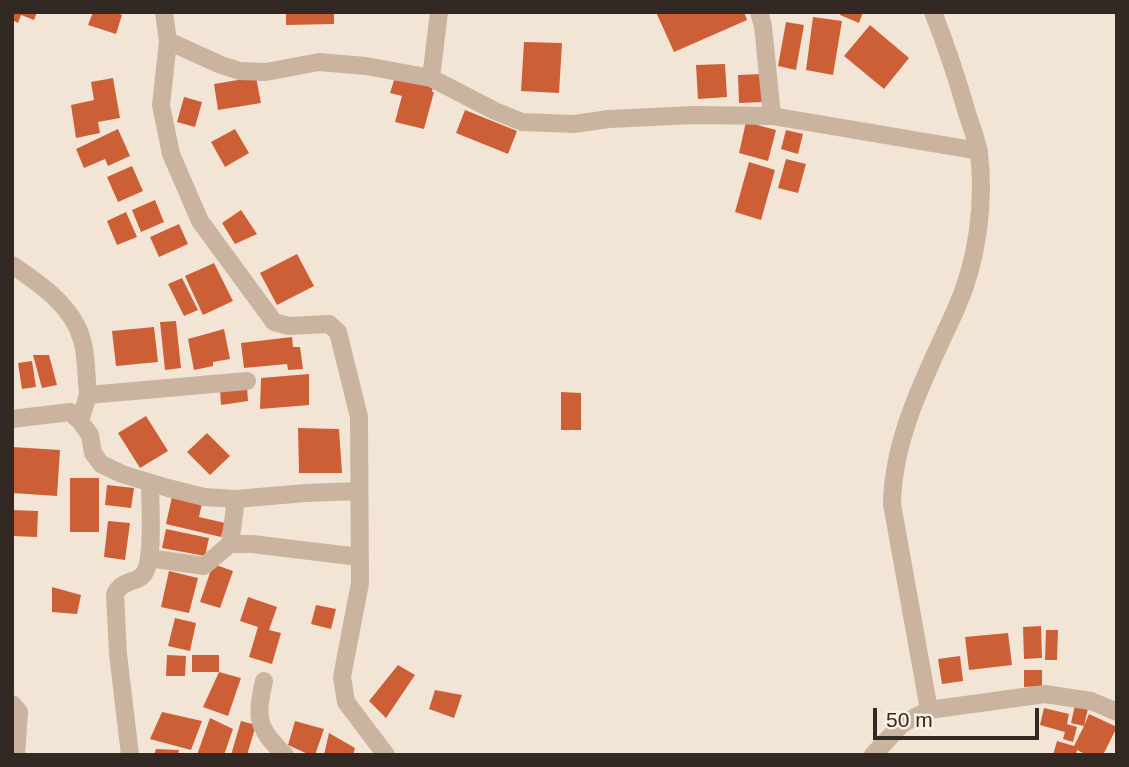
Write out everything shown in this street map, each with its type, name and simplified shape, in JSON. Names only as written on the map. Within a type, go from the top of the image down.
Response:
[{"type":"street","points":[[164,12],[168,41],[161,105],[171,153],[200,221],[274,322],[289,326],[328,324],[338,332],[359,418],[360,583],[342,677],[346,702],[386,755]]},
{"type":"street","points":[[431,78],[439,12]]},
{"type":"street","points":[[759,12],[763,26],[772,117]]},
{"type":"street","points":[[929,710],[892,504],[892,488],[897,457],[913,408],[970,274],[982,200],[979,151],[948,50],[933,12]]},
{"type":"street","points":[[168,41],[240,71],[266,72],[319,62],[366,66],[431,78],[522,122],[574,124],[609,119],[695,115],[772,117],[979,151]]},
{"type":"street","points":[[12,265],[39,283],[76,325],[82,341],[88,395],[80,421]]},
{"type":"street","points":[[88,395],[247,381]]},
{"type":"street","points":[[13,419],[70,412],[90,435],[93,453],[101,464],[150,483],[204,497],[236,499],[358,491]]},
{"type":"street","points":[[130,755],[118,654],[115,594],[124,583],[141,578],[146,572],[149,558],[150,483]]},
{"type":"street","points":[[149,558],[204,566],[218,557],[230,544],[236,499]]},
{"type":"street","points":[[230,544],[252,544],[359,557]]},
{"type":"street","points":[[264,681],[258,709],[259,720],[267,737],[285,755]]},
{"type":"street","points":[[873,755],[884,740],[902,724],[929,710],[1045,694],[1091,701],[1117,712]]},
{"type":"street","points":[[12,704],[19,712],[16,755]]},
{"type":"building","points":[[12,12],[37,12],[34,20],[21,15],[18,23],[12,20]]},
{"type":"building","points":[[93,12],[122,15],[116,34],[88,25]]},
{"type":"building","points":[[286,12],[334,12],[334,24],[286,25]]},
{"type":"building","points":[[656,12],[744,12],[747,20],[674,52]]},
{"type":"building","points":[[841,12],[863,12],[859,23],[840,15]]},
{"type":"building","points":[[813,17],[842,21],[833,75],[806,70]]},
{"type":"building","points":[[786,22],[804,25],[796,70],[778,66]]},
{"type":"building","points":[[870,25],[909,58],[884,89],[844,56]]},
{"type":"building","points":[[524,42],[562,43],[559,93],[521,91]]},
{"type":"building","points":[[725,64],[727,97],[698,99],[696,65]]},
{"type":"building","points":[[763,74],[764,102],[739,103],[738,75]]},
{"type":"building","points":[[256,77],[261,103],[218,110],[214,84]]},
{"type":"building","points":[[395,77],[433,86],[434,92],[424,129],[395,122],[402,96],[390,93]]},
{"type":"building","points":[[113,78],[120,118],[98,122],[100,133],[76,138],[71,105],[94,100],[91,82]]},
{"type":"building","points":[[184,97],[202,102],[195,127],[177,122]]},
{"type":"building","points":[[465,110],[517,131],[508,154],[456,133]]},
{"type":"building","points":[[746,122],[776,130],[768,161],[739,153]]},
{"type":"building","points":[[118,129],[130,156],[108,166],[105,159],[84,168],[76,149]]},
{"type":"building","points":[[235,129],[249,153],[225,167],[211,142]]},
{"type":"building","points":[[786,130],[803,134],[798,154],[781,149]]},
{"type":"building","points":[[786,159],[806,164],[798,193],[778,188]]},
{"type":"building","points":[[749,162],[775,170],[761,220],[735,212]]},
{"type":"building","points":[[132,166],[143,191],[118,202],[107,177]]},
{"type":"building","points":[[155,200],[164,222],[141,232],[132,210]]},
{"type":"building","points":[[241,210],[257,234],[235,244],[222,223]]},
{"type":"building","points":[[126,212],[137,237],[117,245],[107,221]]},
{"type":"building","points":[[179,224],[188,244],[159,257],[150,237]]},
{"type":"building","points":[[297,254],[314,286],[277,305],[260,273]]},
{"type":"building","points":[[214,263],[233,301],[203,315],[185,276]]},
{"type":"building","points":[[182,278],[198,310],[184,316],[168,284]]},
{"type":"building","points":[[176,321],[181,368],[165,370],[160,322]]},
{"type":"building","points":[[154,327],[158,362],[116,366],[112,331]]},
{"type":"building","points":[[224,329],[230,359],[194,370],[188,339]]},
{"type":"building","points":[[292,337],[293,347],[300,347],[303,369],[288,370],[287,364],[244,368],[241,343]]},
{"type":"building","points":[[33,355],[49,355],[57,385],[42,388]]},
{"type":"building","points":[[32,361],[36,387],[22,389],[18,363]]},
{"type":"building","points":[[309,374],[309,405],[260,409],[261,378]]},
{"type":"building","points":[[247,387],[248,401],[221,405],[220,388]]},
{"type":"building","points":[[561,392],[581,393],[581,430],[561,430]]},
{"type":"building","points":[[146,416],[168,451],[140,468],[118,433]]},
{"type":"building","points":[[298,428],[339,429],[342,473],[299,473]]},
{"type":"building","points":[[207,433],[230,456],[210,475],[187,452]]},
{"type":"building","points":[[12,447],[60,450],[57,496],[12,493]]},
{"type":"building","points":[[70,478],[99,478],[99,532],[70,532]]},
{"type":"building","points":[[107,485],[134,488],[131,508],[105,505]]},
{"type":"building","points":[[173,492],[203,499],[199,517],[225,523],[221,537],[166,524]]},
{"type":"building","points":[[12,510],[38,511],[37,537],[12,536]]},
{"type":"building","points":[[108,521],[130,523],[125,560],[104,557]]},
{"type":"building","points":[[166,529],[209,538],[205,556],[162,548]]},
{"type":"building","points":[[213,564],[233,571],[220,608],[200,602]]},
{"type":"building","points":[[169,571],[198,578],[189,613],[161,607]]},
{"type":"building","points":[[52,587],[81,595],[77,614],[52,612]]},
{"type":"building","points":[[248,597],[277,607],[269,630],[281,633],[272,664],[249,657],[258,627],[240,621]]},
{"type":"building","points":[[316,605],[336,609],[331,629],[311,624]]},
{"type":"building","points":[[175,618],[196,623],[190,651],[168,646]]},
{"type":"building","points":[[1041,626],[1042,658],[1024,659],[1023,627]]},
{"type":"building","points":[[1046,630],[1058,630],[1057,660],[1045,660]]},
{"type":"building","points":[[1008,633],[1012,665],[969,670],[965,637]]},
{"type":"building","points":[[167,655],[186,656],[185,676],[166,676]]},
{"type":"building","points":[[192,655],[219,655],[219,672],[192,672]]},
{"type":"building","points":[[960,656],[963,681],[942,684],[938,659]]},
{"type":"building","points":[[398,665],[415,675],[386,718],[369,701]]},
{"type":"building","points":[[1024,670],[1042,670],[1042,686],[1024,687]]},
{"type":"building","points":[[219,672],[241,678],[228,716],[203,707]]},
{"type":"building","points":[[435,690],[462,695],[454,718],[429,709]]},
{"type":"building","points":[[1075,705],[1088,708],[1084,726],[1071,723]]},
{"type":"building","points":[[1044,708],[1069,714],[1067,724],[1077,727],[1073,742],[1063,739],[1065,732],[1040,725]]},
{"type":"building","points":[[162,712],[202,721],[191,750],[150,739]]},
{"type":"building","points":[[1089,714],[1117,727],[1103,755],[1087,755],[1077,750],[1076,755],[1053,755],[1057,741],[1074,746]]},
{"type":"building","points":[[210,718],[233,729],[224,755],[197,755]]},
{"type":"building","points":[[241,721],[256,725],[247,755],[231,755]]},
{"type":"building","points":[[295,721],[324,729],[315,755],[288,745]]},
{"type":"building","points":[[329,733],[355,748],[353,755],[324,755]]},
{"type":"building","points":[[156,749],[179,750],[178,755],[154,755]]}]
